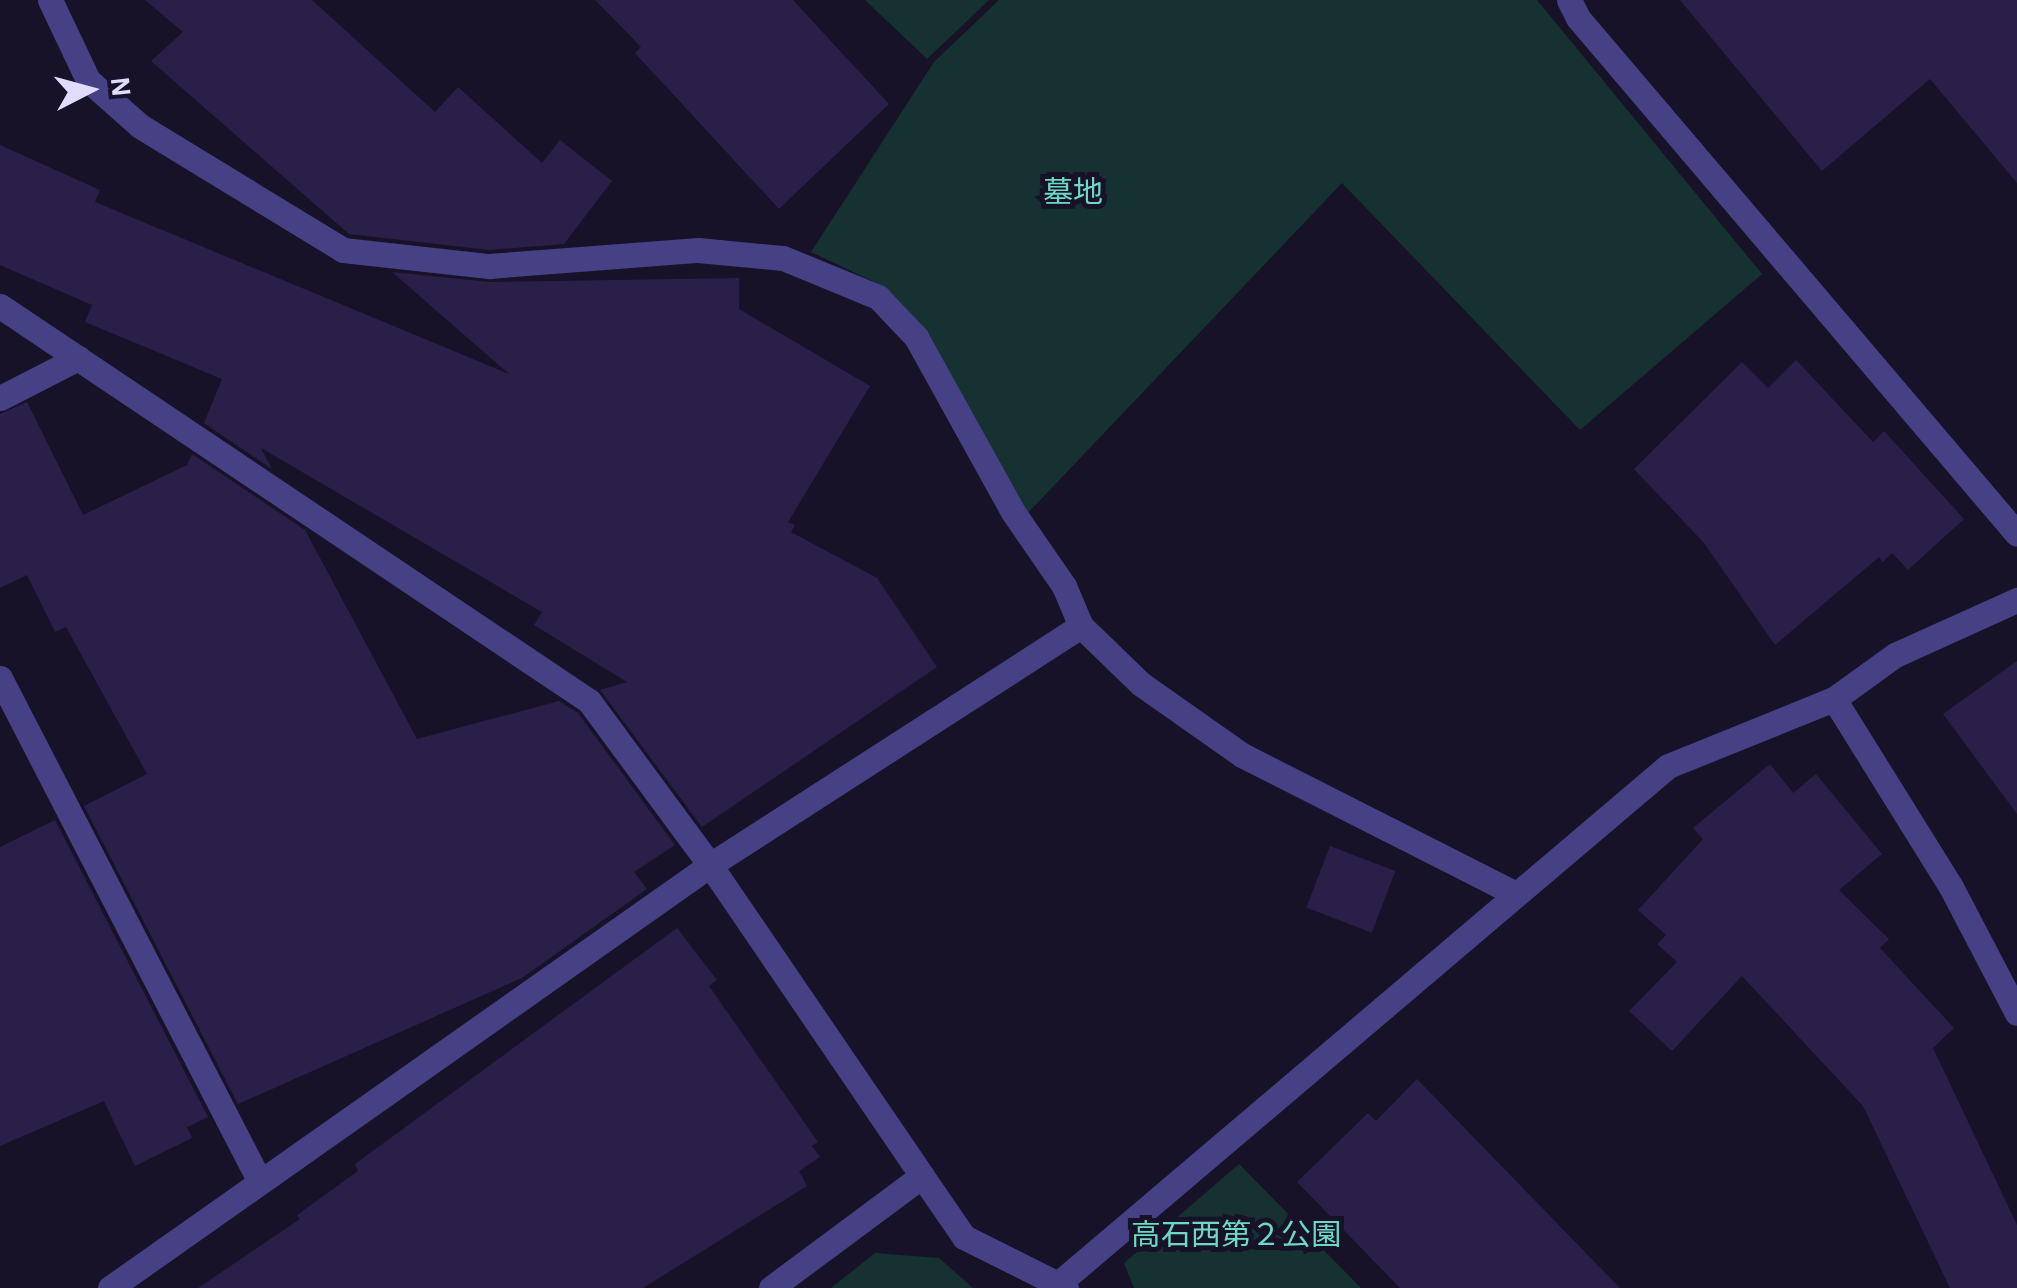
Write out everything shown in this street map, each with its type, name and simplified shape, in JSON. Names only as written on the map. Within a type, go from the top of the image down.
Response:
[{"type":"street","points":[[50,0],[88,80],[140,126],[343,250],[489,266],[698,250],[783,258],[878,297],[916,337],[1014,512],[1064,586],[1081,626],[1141,684],[1242,755],[1516,894]]},
{"type":"street","points":[[1569,0],[1578,18],[2017,534]]},
{"type":"street","points":[[0,306],[588,701],[710,865],[964,1236],[1063,1286],[1668,766],[1834,699],[1895,654],[2017,600]]},
{"type":"street","points":[[0,398],[78,358]]},
{"type":"street","points":[[110,1288],[710,865],[1081,626]]},
{"type":"street","points":[[0,678],[260,1182]]},
{"type":"street","points":[[1834,699],[1951,887],[2017,1013]]},
{"type":"street","points":[[772,1288],[922,1176]]},
{"type":"green space","points":[[865,0],[989,0],[927,59]]},
{"type":"green space","name":"墓地","points":[[999,0],[1537,0],[1762,274],[1580,430],[1342,183],[1026,515],[926,330],[885,287],[811,252],[934,62]]},
{"type":"green space","name":"高石西第２公園","points":[[1239,1164],[1361,1288],[1134,1288],[1124,1263]]},
{"type":"green space","points":[[875,1253],[939,1258],[973,1288],[831,1288]]},
{"type":"building","points":[[145,0],[312,0],[435,112],[458,87],[542,163],[560,140],[612,181],[564,244],[489,250],[349,234],[151,61],[183,32]]},
{"type":"building","points":[[595,0],[793,0],[889,104],[779,209],[635,53],[641,47]]},
{"type":"building","points":[[1680,0],[2017,0],[2017,183],[1930,79],[1822,171]]},
{"type":"building","points":[[0,145],[100,190],[95,202],[509,374],[392,272],[490,282],[739,278],[739,309],[870,386],[788,522],[795,525],[791,532],[877,578],[937,667],[702,827],[600,690],[627,682],[534,625],[542,612],[261,448],[272,469],[204,423],[222,379],[85,322],[92,305],[0,265]]},
{"type":"building","points":[[1796,360],[1873,442],[1884,431],[1964,519],[1908,570],[1892,553],[1883,562],[1879,557],[1775,645],[1704,543],[1634,469],[1742,362],[1768,388]]},
{"type":"building","points":[[27,402],[83,515],[187,465],[192,454],[305,530],[417,739],[559,701],[578,713],[675,845],[634,872],[647,889],[522,978],[238,1104],[84,806],[147,774],[66,627],[55,632],[27,575],[0,588],[0,414]]},
{"type":"building","points":[[2017,661],[2017,814],[1943,714]]},
{"type":"building","points":[[1770,764],[1793,793],[1816,774],[1882,854],[1839,890],[1889,939],[1880,948],[1954,1028],[1933,1048],[2017,1225],[2017,1288],[1950,1288],[1863,1106],[1742,976],[1672,1051],[1629,1011],[1677,962],[1657,944],[1666,935],[1638,910],[1703,839],[1693,828]]},
{"type":"building","points":[[55,820],[208,1117],[187,1127],[192,1138],[135,1166],[104,1101],[0,1146],[0,847]]},
{"type":"building","points":[[1330,846],[1395,871],[1372,933],[1306,908]]},
{"type":"building","points":[[677,928],[717,980],[709,986],[818,1142],[812,1146],[820,1157],[799,1171],[807,1186],[643,1288],[198,1288],[300,1219],[297,1215],[358,1171],[355,1164]]},
{"type":"building","points":[[1417,1079],[1620,1288],[1400,1288],[1297,1182],[1368,1113],[1376,1121]]}]
